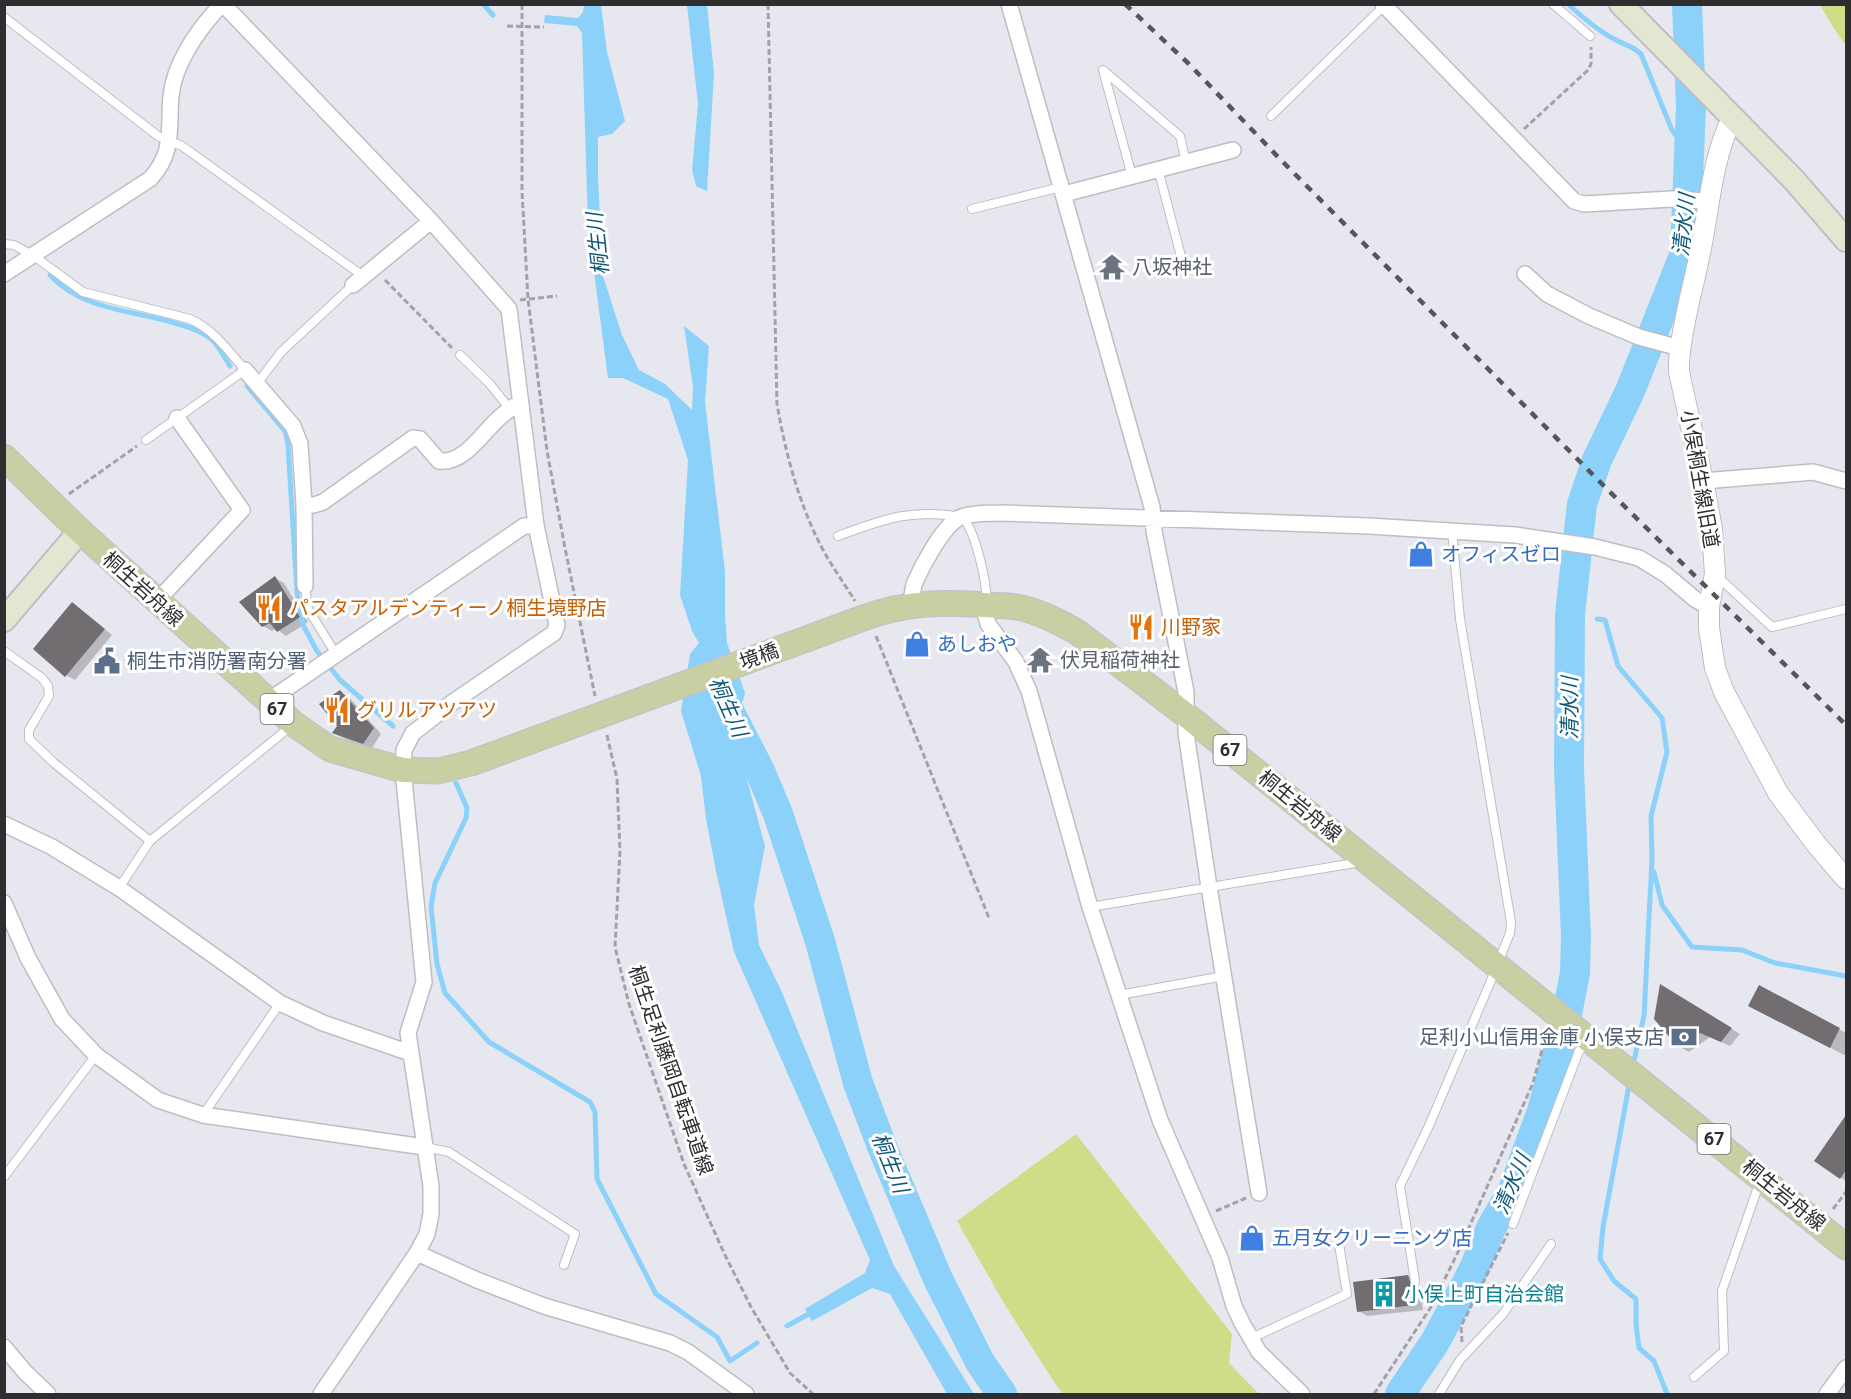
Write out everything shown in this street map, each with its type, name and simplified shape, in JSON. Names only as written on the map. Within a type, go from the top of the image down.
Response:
[{"type":"main road","points":[[1621,4],[1819,207],[1846,240]]},
{"type":"main road","name":"桐生岩舟線","points":[[4,457],[80,531],[268,701],[294,724],[330,749],[403,770],[438,771],[471,763],[621,707]]},
{"type":"main road","points":[[4,620],[80,531]]},
{"type":"main road","name":"桐生岩舟線","points":[[867,620],[911,605],[946,602],[1020,607],[1057,621],[1077,632],[1186,715],[1553,1010]]},
{"type":"main road","name":"境橋","points":[[621,707],[867,620]]},
{"type":"main road","name":"67","points":[[1553,1010],[1584,1036]]},
{"type":"main road","name":"桐生岩舟線","points":[[1584,1036],[1762,1177],[1846,1247]]},
{"type":"street","points":[[4,274],[150,179],[160,168],[170,142],[175,75],[186,54],[222,4],[431,221],[509,309],[515,406],[557,625],[554,633],[453,702],[413,733],[404,750],[403,770],[424,982],[408,1033],[431,1186],[431,1214],[427,1234],[417,1253],[321,1395]]},
{"type":"street","points":[[1009,4],[1154,519],[1154,531],[1186,692],[1186,733],[1259,1193]]},
{"type":"street","points":[[1384,5],[1574,201],[1584,204],[1672,199],[1704,200]]},
{"type":"street","name":"小俣桐生線旧道","points":[[1732,118],[1719,148],[1704,200],[1700,250],[1673,347],[1712,529],[1715,574],[1709,607],[1712,650],[1724,692],[1778,793],[1816,844],[1846,879]]},
{"type":"street","points":[[1062,190],[1132,176],[1233,150]]},
{"type":"street","points":[[363,276],[431,221]]},
{"type":"street","points":[[1525,274],[1547,294],[1589,316],[1639,337],[1673,347]]},
{"type":"street","points":[[244,370],[292,426],[300,444],[304,505],[305,586]]},
{"type":"street","points":[[304,505],[323,502],[413,438],[420,439],[438,461],[452,460],[473,446],[497,419],[515,406]]},
{"type":"street","points":[[157,601],[242,510],[177,418]]},
{"type":"street","points":[[1703,481],[1813,472],[1846,481]]},
{"type":"street","points":[[911,605],[915,583],[926,561],[945,531],[955,520],[962,517],[1005,513],[1369,526],[1515,535],[1595,547],[1639,558],[1665,574],[1696,600],[1709,607]]},
{"type":"street","points":[[268,701],[524,525],[536,525]]},
{"type":"street","points":[[986,605],[988,624],[1016,662],[1029,691],[1090,907],[1160,1120],[1220,1258],[1234,1306],[1259,1352],[1302,1395]]},
{"type":"street","points":[[4,825],[52,847],[119,888],[279,1002],[322,1023],[410,1053]]},
{"type":"street","points":[[4,903],[28,958],[62,1020],[96,1055],[158,1100],[203,1115],[424,1146]]},
{"type":"street","points":[[417,1253],[477,1280],[544,1306],[670,1343],[688,1352],[746,1395]]},
{"type":"street","points":[[4,1347],[48,1395]]},
{"type":"street","points":[[1827,1395],[1846,1368]]},
{"type":"lane","points":[[1553,4],[1590,36]]},
{"type":"lane","points":[[1271,116],[1384,5]]},
{"type":"lane","points":[[4,18],[158,136],[182,146],[363,276],[281,352],[256,386]]},
{"type":"lane","points":[[1132,176],[1103,70],[1180,136],[1186,162]]},
{"type":"lane","points":[[1158,169],[1182,260]]},
{"type":"lane","points":[[972,210],[1062,190]]},
{"type":"lane","points":[[4,244],[14,245],[34,256],[83,292],[190,319],[204,326],[217,336],[244,370],[146,440]]},
{"type":"lane","points":[[460,356],[515,406]]},
{"type":"lane","points":[[838,536],[886,518],[907,514],[940,513],[962,517],[969,525],[986,582],[986,605]]},
{"type":"lane","points":[[1415,1281],[1400,1186],[1428,1128],[1510,933],[1511,922],[1460,619],[1452,531]]},
{"type":"lane","points":[[1715,574],[1772,627],[1846,609]]},
{"type":"lane","points":[[305,586],[308,609],[336,654]]},
{"type":"lane","points":[[4,651],[42,678],[48,687],[49,696],[28,730],[29,739],[54,763],[150,841]]},
{"type":"lane","points":[[119,888],[150,841],[294,724]]},
{"type":"lane","points":[[1090,907],[1369,861]]},
{"type":"lane","points":[[1119,995],[1224,976]]},
{"type":"lane","points":[[203,1115],[279,1002]]},
{"type":"lane","points":[[1513,1224],[1584,1036]]},
{"type":"lane","points":[[4,1177],[96,1055]]},
{"type":"lane","points":[[424,1146],[449,1152],[575,1234],[564,1264]]},
{"type":"lane","points":[[1694,1377],[1724,1351],[1722,1291],[1762,1177]]},
{"type":"lane","points":[[1252,1341],[1258,1335],[1347,1294],[1339,1244]]},
{"type":"lane","points":[[1439,1395],[1464,1355],[1503,1314],[1551,1244]]},
{"type":"path","points":[[522,4],[522,190],[528,299],[547,451],[597,702]]},
{"type":"path","points":[[768,4],[777,404],[782,429],[801,497],[812,525],[829,561],[876,634],[989,918]]},
{"type":"path","points":[[507,26],[544,27]]},
{"type":"path","points":[[1513,139],[1588,70],[1591,63],[1590,36]]},
{"type":"path","points":[[363,276],[460,356]]},
{"type":"path","points":[[521,299],[557,296]]},
{"type":"path","points":[[67,496],[146,440]]},
{"type":"path","name":"桐生足利藤岡自転車道線","points":[[604,724],[617,779],[620,851],[615,947],[629,1004],[684,1164],[724,1253],[790,1373],[813,1395]]},
{"type":"path","points":[[1374,1395],[1431,1307],[1461,1248],[1533,1083],[1553,1010]]},
{"type":"path","points":[[1202,1217],[1259,1193]]},
{"type":"path","points":[[1464,1355],[1461,1326],[1513,1224]]},
{"type":"green space","points":[[1820,5],[1846,5],[1846,46],[1833,27]]},
{"type":"green space","points":[[1076,1134],[1232,1334],[1229,1363],[1259,1394],[1064,1394],[1058,1388],[1005,1305],[957,1221]]},
{"type":"water","points":[[584,5],[601,5],[607,52],[625,121],[612,134],[598,137],[603,276],[622,335],[639,370],[665,384],[692,410],[693,387],[684,326],[709,346],[705,402],[725,571],[727,643],[745,693],[743,701],[731,707],[736,739],[765,846],[754,905],[759,945],[781,990],[894,1266],[974,1394],[947,1394],[890,1294],[872,1288],[812,1321],[805,1309],[865,1273],[870,1260],[734,952],[706,819],[701,776],[681,711],[690,654],[699,643],[692,631],[680,595],[688,460],[668,399],[623,378],[608,378],[588,227],[582,33],[577,26],[544,23],[545,15],[578,18],[583,12]]},
{"type":"water","points":[[687,5],[707,5],[714,73],[707,191],[696,186],[692,170],[698,104]]},
{"type":"building","points":[[275,576],[300,617],[277,632],[270,623],[262,627],[239,602]]},
{"type":"building","points":[[72,602],[105,629],[65,677],[33,649]]},
{"type":"building","points":[[340,690],[374,728],[363,744],[332,733],[337,726],[319,704]]},
{"type":"building","points":[[1660,984],[1732,1028],[1721,1042],[1700,1033],[1679,1048],[1654,1019]]},
{"type":"building","points":[[1759,985],[1840,1028],[1830,1048],[1748,1006]]},
{"type":"building","points":[[1846,1115],[1846,1170],[1840,1179],[1814,1161]]},
{"type":"building","name":"小俣上町自治会館","points":[[1408,1275],[1414,1305],[1357,1312],[1353,1282]]},
{"type":"waterway","points":[[483,4],[493,15]]},
{"type":"waterway","points":[[1568,4],[1603,32],[1641,54],[1672,130],[1689,153]]},
{"type":"waterway","name":"清水川","points":[[1400,1394],[1435,1342],[1473,1271],[1491,1228],[1513,1190],[1542,1111],[1565,1024],[1575,973],[1576,937],[1569,768],[1570,615],[1582,504],[1597,460],[1630,391],[1685,253],[1691,107],[1687,4]]},
{"type":"waterway","points":[[50,275],[63,287],[93,303],[187,326],[200,332],[214,342],[230,366]]},
{"type":"waterway","points":[[247,386],[285,431],[288,444],[297,593],[303,625],[317,651],[340,680],[393,726]]},
{"type":"waterway","points":[[1597,619],[1605,620],[1618,666],[1662,718],[1667,752],[1651,816],[1652,860]]},
{"type":"waterway","name":"桐生川","points":[[716,685],[760,771],[778,814],[820,941],[858,1083],[883,1149],[938,1279],[980,1362],[1002,1394]]},
{"type":"waterway","points":[[456,783],[467,808],[466,818],[435,883],[431,907],[437,964],[445,993],[489,1042],[590,1102],[595,1112],[597,1179],[656,1294],[717,1337],[730,1361],[757,1343]]},
{"type":"waterway","points":[[1633,1065],[1644,1016],[1652,859]]},
{"type":"waterway","points":[[1654,872],[1662,905],[1692,947],[1742,950],[1775,963],[1846,976]]},
{"type":"waterway","points":[[1630,1080],[1603,1227],[1600,1259],[1614,1281],[1636,1299],[1639,1348],[1654,1361],[1667,1394]]},
{"type":"waterway","points":[[787,1326],[814,1311]]},
{"type":"railway","points":[[1125,4],[1189,64],[1608,490],[1846,725]]},
{"type":"place","name":"八坂神社","points":[[1112,267]]},
{"type":"place","name":"オフィスゼロ","points":[[1421,554]]},
{"type":"place","name":"パスタアルデンティーノ桐生境野店","points":[[269,608]]},
{"type":"place","name":"川野家","points":[[1141,627]]},
{"type":"place","name":"あしおや","points":[[917,644]]},
{"type":"place","name":"伏見稲荷神社","points":[[1040,660]]},
{"type":"place","name":"桐生市消防署南分署","points":[[107,661]]},
{"type":"place","name":"グリルアツアツ","points":[[337,710]]},
{"type":"place","name":"足利小山信用金庫 小俣支店","points":[[1684,1037]]},
{"type":"place","name":"五月女クリーニング店","points":[[1252,1238]]},
{"type":"place","name":"小俣上町自治会館","points":[[1384,1294]]}]
